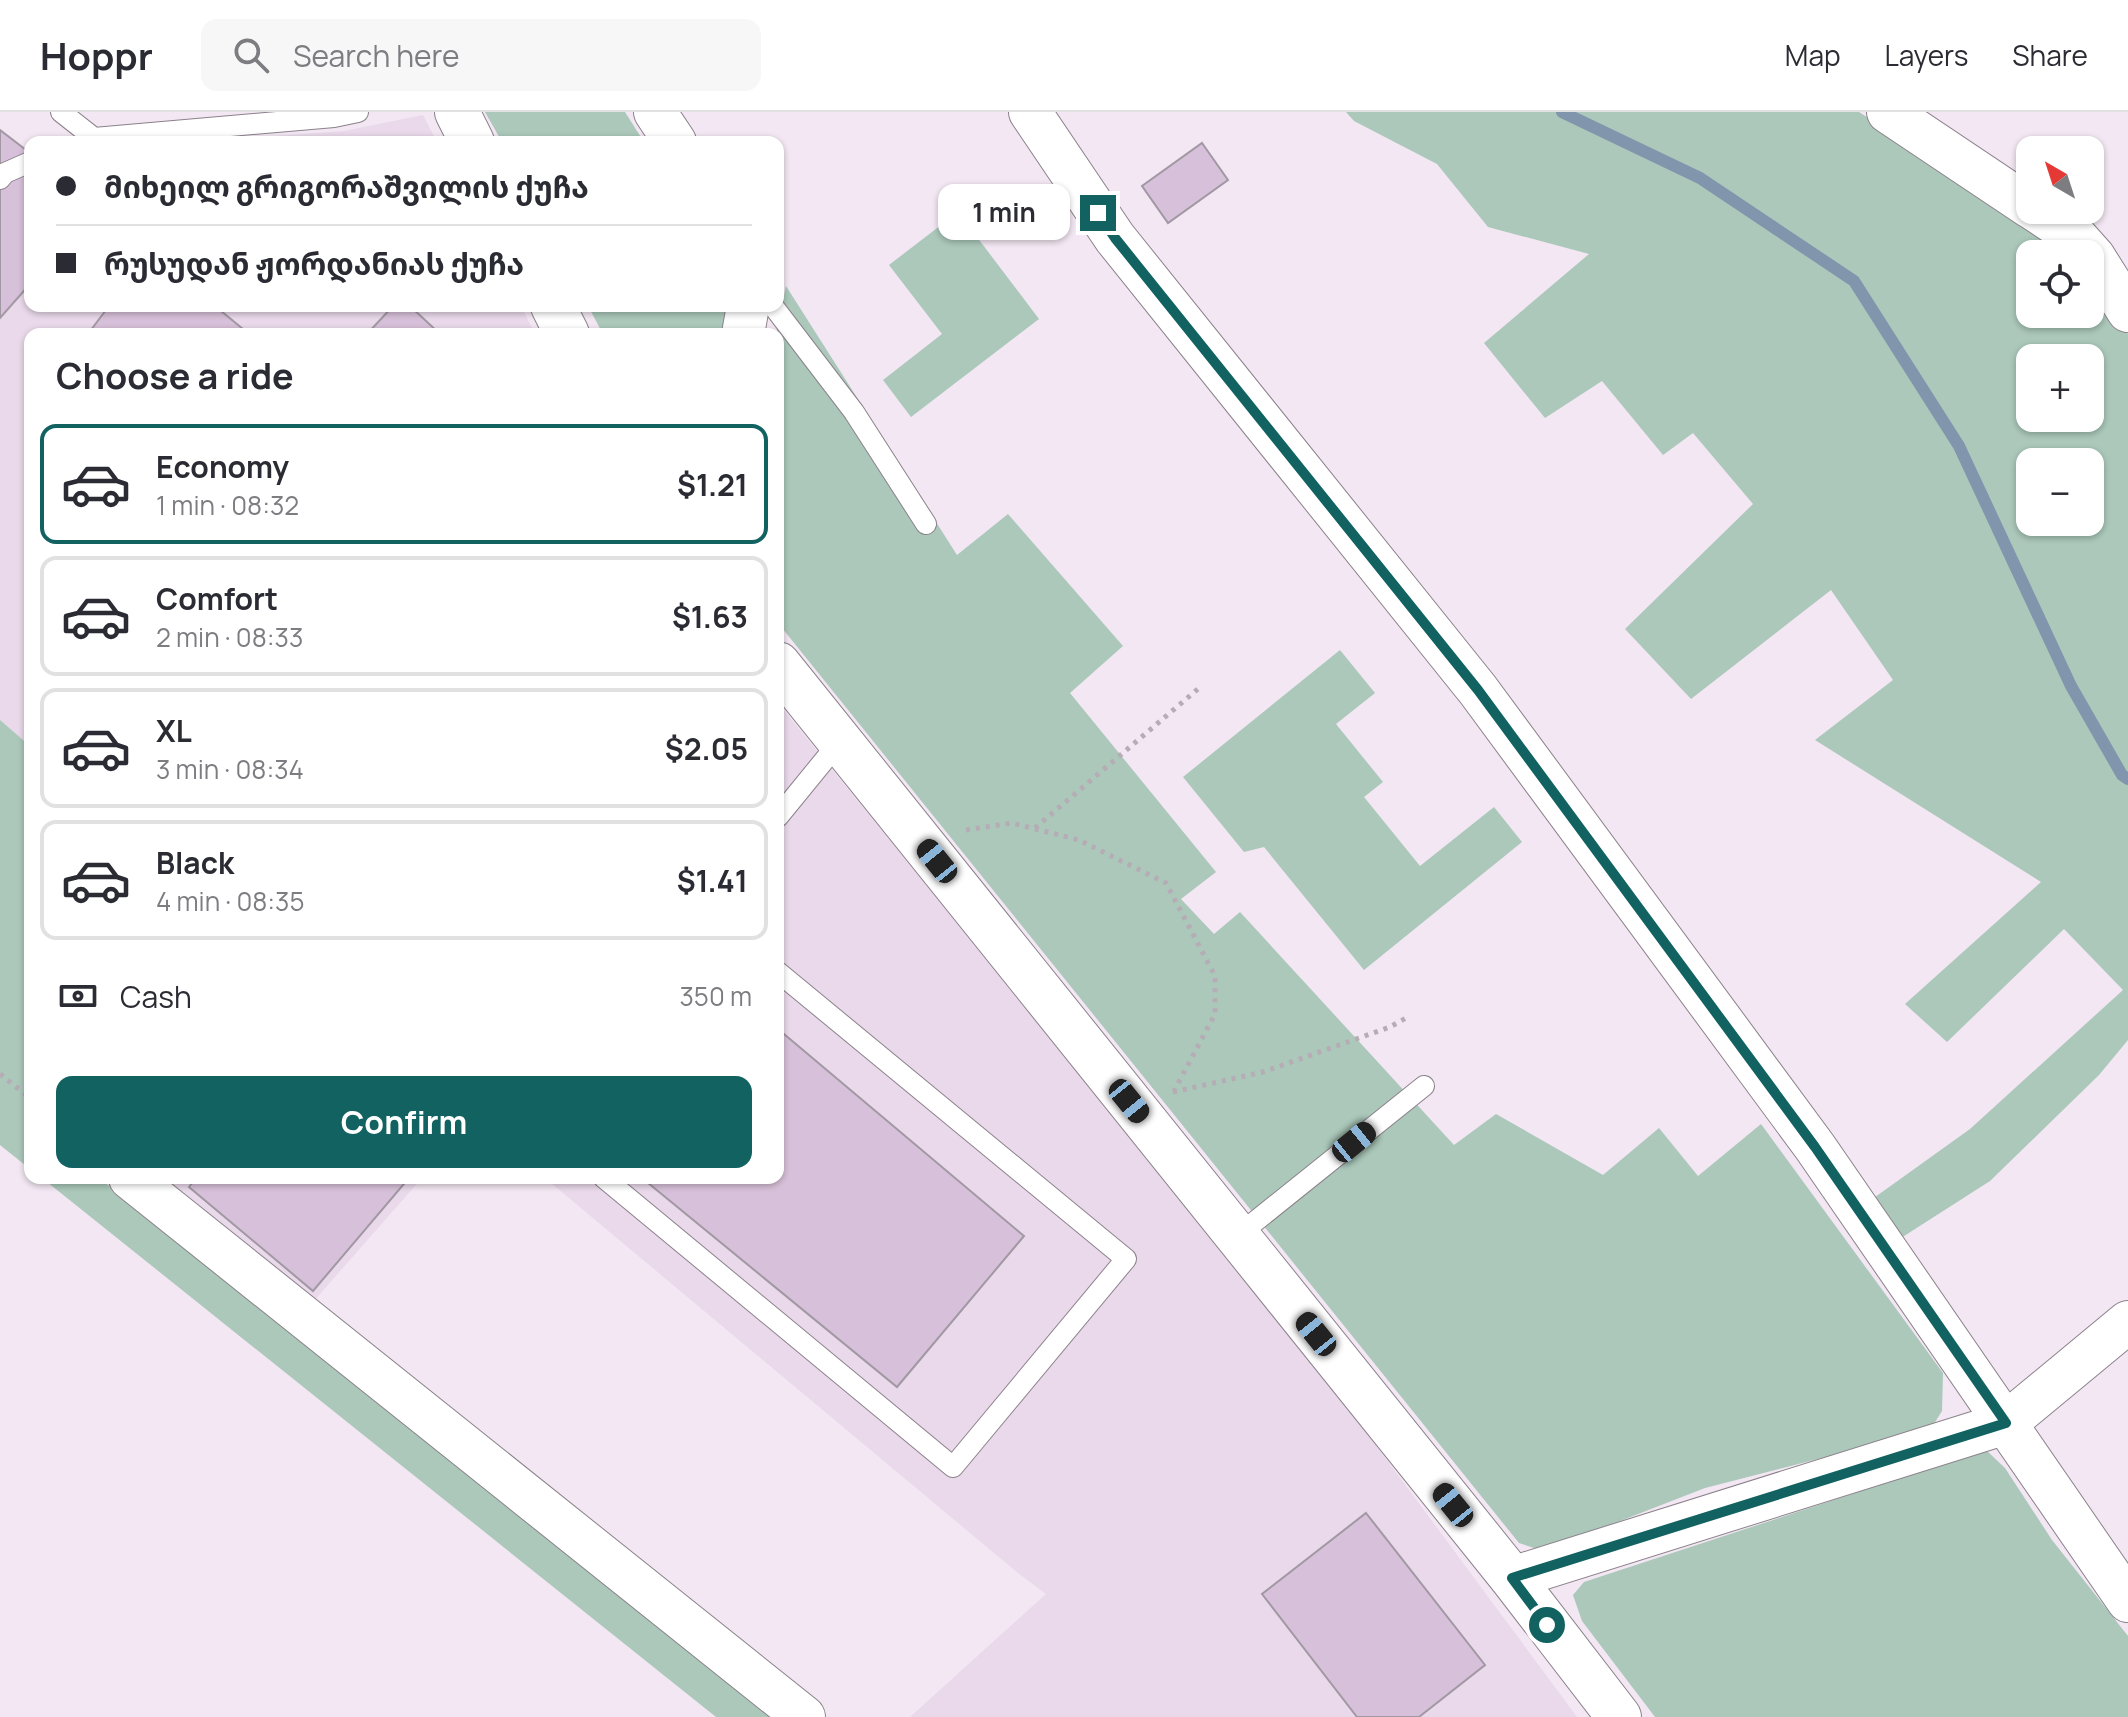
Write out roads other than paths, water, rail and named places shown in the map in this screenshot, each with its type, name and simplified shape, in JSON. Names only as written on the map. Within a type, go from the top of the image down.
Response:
[{"type":"street","points":[[457,112],[469,136]]},
{"type":"street","points":[[655,112],[671,136]]},
{"type":"street","points":[[1030,112],[1115,238],[1478,690],[1815,1147],[2128,1601]]},
{"type":"street","points":[[1888,112],[2016,197]]},
{"type":"street","points":[[2056,224],[2077,238],[2094,257],[2128,311]]},
{"type":"street","points":[[784,671],[1512,1578],[1619,1717]]},
{"type":"street","points":[[146,1184],[804,1717]]},
{"type":"street","points":[[1512,1578],[2006,1423],[2128,1322]]},
{"type":"lane","points":[[61,112],[84,136]]},
{"type":"lane","points":[[131,136],[334,117],[358,112]]},
{"type":"lane","points":[[0,179],[5,173],[24,165]]},
{"type":"lane","points":[[778,312],[854,412],[926,524]]},
{"type":"lane","points":[[784,810],[840,741]]},
{"type":"lane","points":[[611,1184],[953,1467],[1126,1259],[784,977]]},
{"type":"lane","points":[[1237,1236],[1424,1086]]},
{"type":"waterway","points":[[1562,112],[1700,178],[1854,281],[1959,446],[2071,686],[2122,775],[2128,779]]}]
